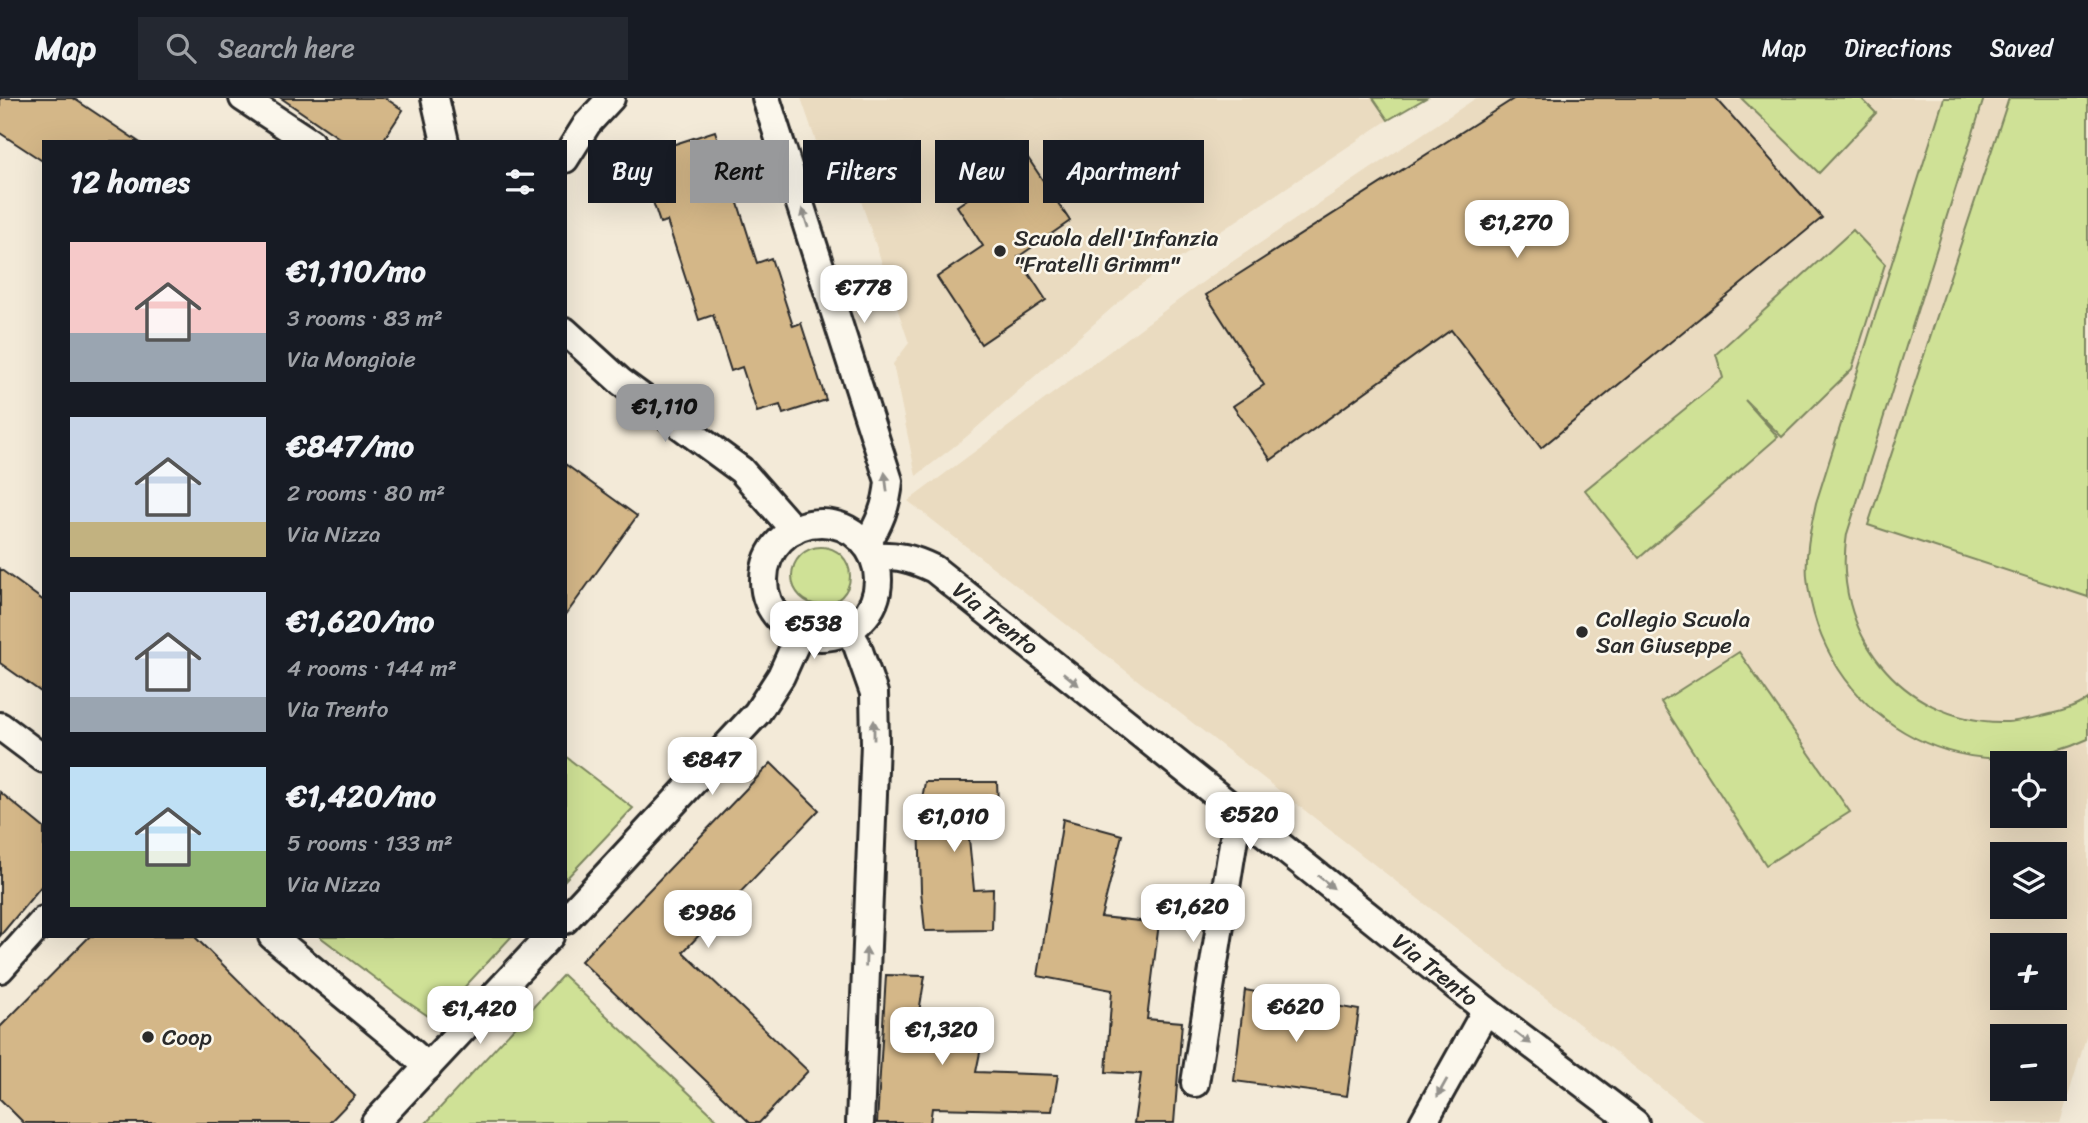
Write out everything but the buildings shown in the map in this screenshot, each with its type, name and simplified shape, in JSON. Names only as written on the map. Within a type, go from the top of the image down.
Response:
[{"type":"street","points":[[243,98],[307,140]]},
{"type":"street","points":[[435,98],[445,140]]},
{"type":"street","points":[[567,156],[587,124],[611,98]]},
{"type":"street","points":[[766,98],[889,481],[887,499],[869,550]]},
{"type":"street","points":[[567,333],[621,382],[741,470],[793,530]]},
{"type":"street","points":[[826,523],[842,527],[856,534],[869,550],[878,573],[877,592],[862,620],[848,630],[831,636],[800,634],[785,624],[773,610],[766,593],[764,575],[769,557],[779,541],[793,530],[809,524],[826,523]]},
{"type":"street","name":"Via Trento","points":[[869,550],[918,561],[934,569],[1486,1010],[1635,1123]]},
{"type":"street","points":[[848,630],[857,645],[874,693],[860,1123]]},
{"type":"street","points":[[567,918],[757,713],[781,676],[800,634]]},
{"type":"street","points":[[0,726],[42,758]]},
{"type":"street","points":[[1195,1083],[1238,812]]},
{"type":"street","points":[[0,968],[42,922]]},
{"type":"street","points":[[274,938],[428,1068]]},
{"type":"street","points":[[375,1123],[548,938]]},
{"type":"street","points":[[1423,1123],[1486,1010]]},
{"type":"shaded area","points":[[801,98],[1373,98],[1388,120],[1131,291],[965,438],[916,476],[893,364],[909,343],[862,203],[921,203],[921,140],[815,140]]},
{"type":"shaded area","name":"Collegio Scuola San Giuseppe","points":[[1476,98],[2088,98],[2088,1031],[2067,1100],[2067,1024],[1990,1024],[1990,1101],[2067,1101],[2060,1123],[1706,1123],[908,501],[1211,276]]},
{"type":"green space","points":[[1373,98],[1426,98],[1388,120]]},
{"type":"green space","points":[[1741,98],[1861,98],[1876,113],[1819,173]]},
{"type":"green space","points":[[1944,98],[1984,98],[1847,534],[1845,570],[1850,604],[1862,636],[1880,664],[1904,688],[1932,706],[1965,718],[2005,722],[2062,711],[2088,699],[2088,739],[2052,751],[1990,751],[1990,758],[1947,750],[1905,732],[1868,705],[1839,669],[1818,626],[1807,577],[1810,530],[1816,503]]},
{"type":"green space","points":[[2009,98],[2088,98],[2088,597],[1868,525]]},
{"type":"green space","points":[[1853,230],[1885,264],[1852,369],[1782,437],[1745,400],[1778,437],[1639,558],[1585,490],[1723,378],[1716,354]]},
{"type":"green space","points":[[821,547],[832,549],[845,560],[850,576],[848,587],[837,600],[821,605],[810,603],[797,592],[792,576],[794,565],[805,552]]},
{"type":"green space","points":[[1739,652],[1850,812],[1766,865],[1661,702]]},
{"type":"green space","points":[[567,758],[633,808],[567,878]]},
{"type":"green space","points":[[322,938],[510,938],[434,1020]]},
{"type":"green space","points":[[563,975],[721,1123],[426,1123]]},
{"type":"place","name":"Scuola dell'Infanzia \"Fratelli Grimm\"","points":[[1000,251]]},
{"type":"place","name":"Collegio Scuola San Giuseppe","points":[[1582,632]]},
{"type":"place","name":"Coop","points":[[148,1037]]}]
